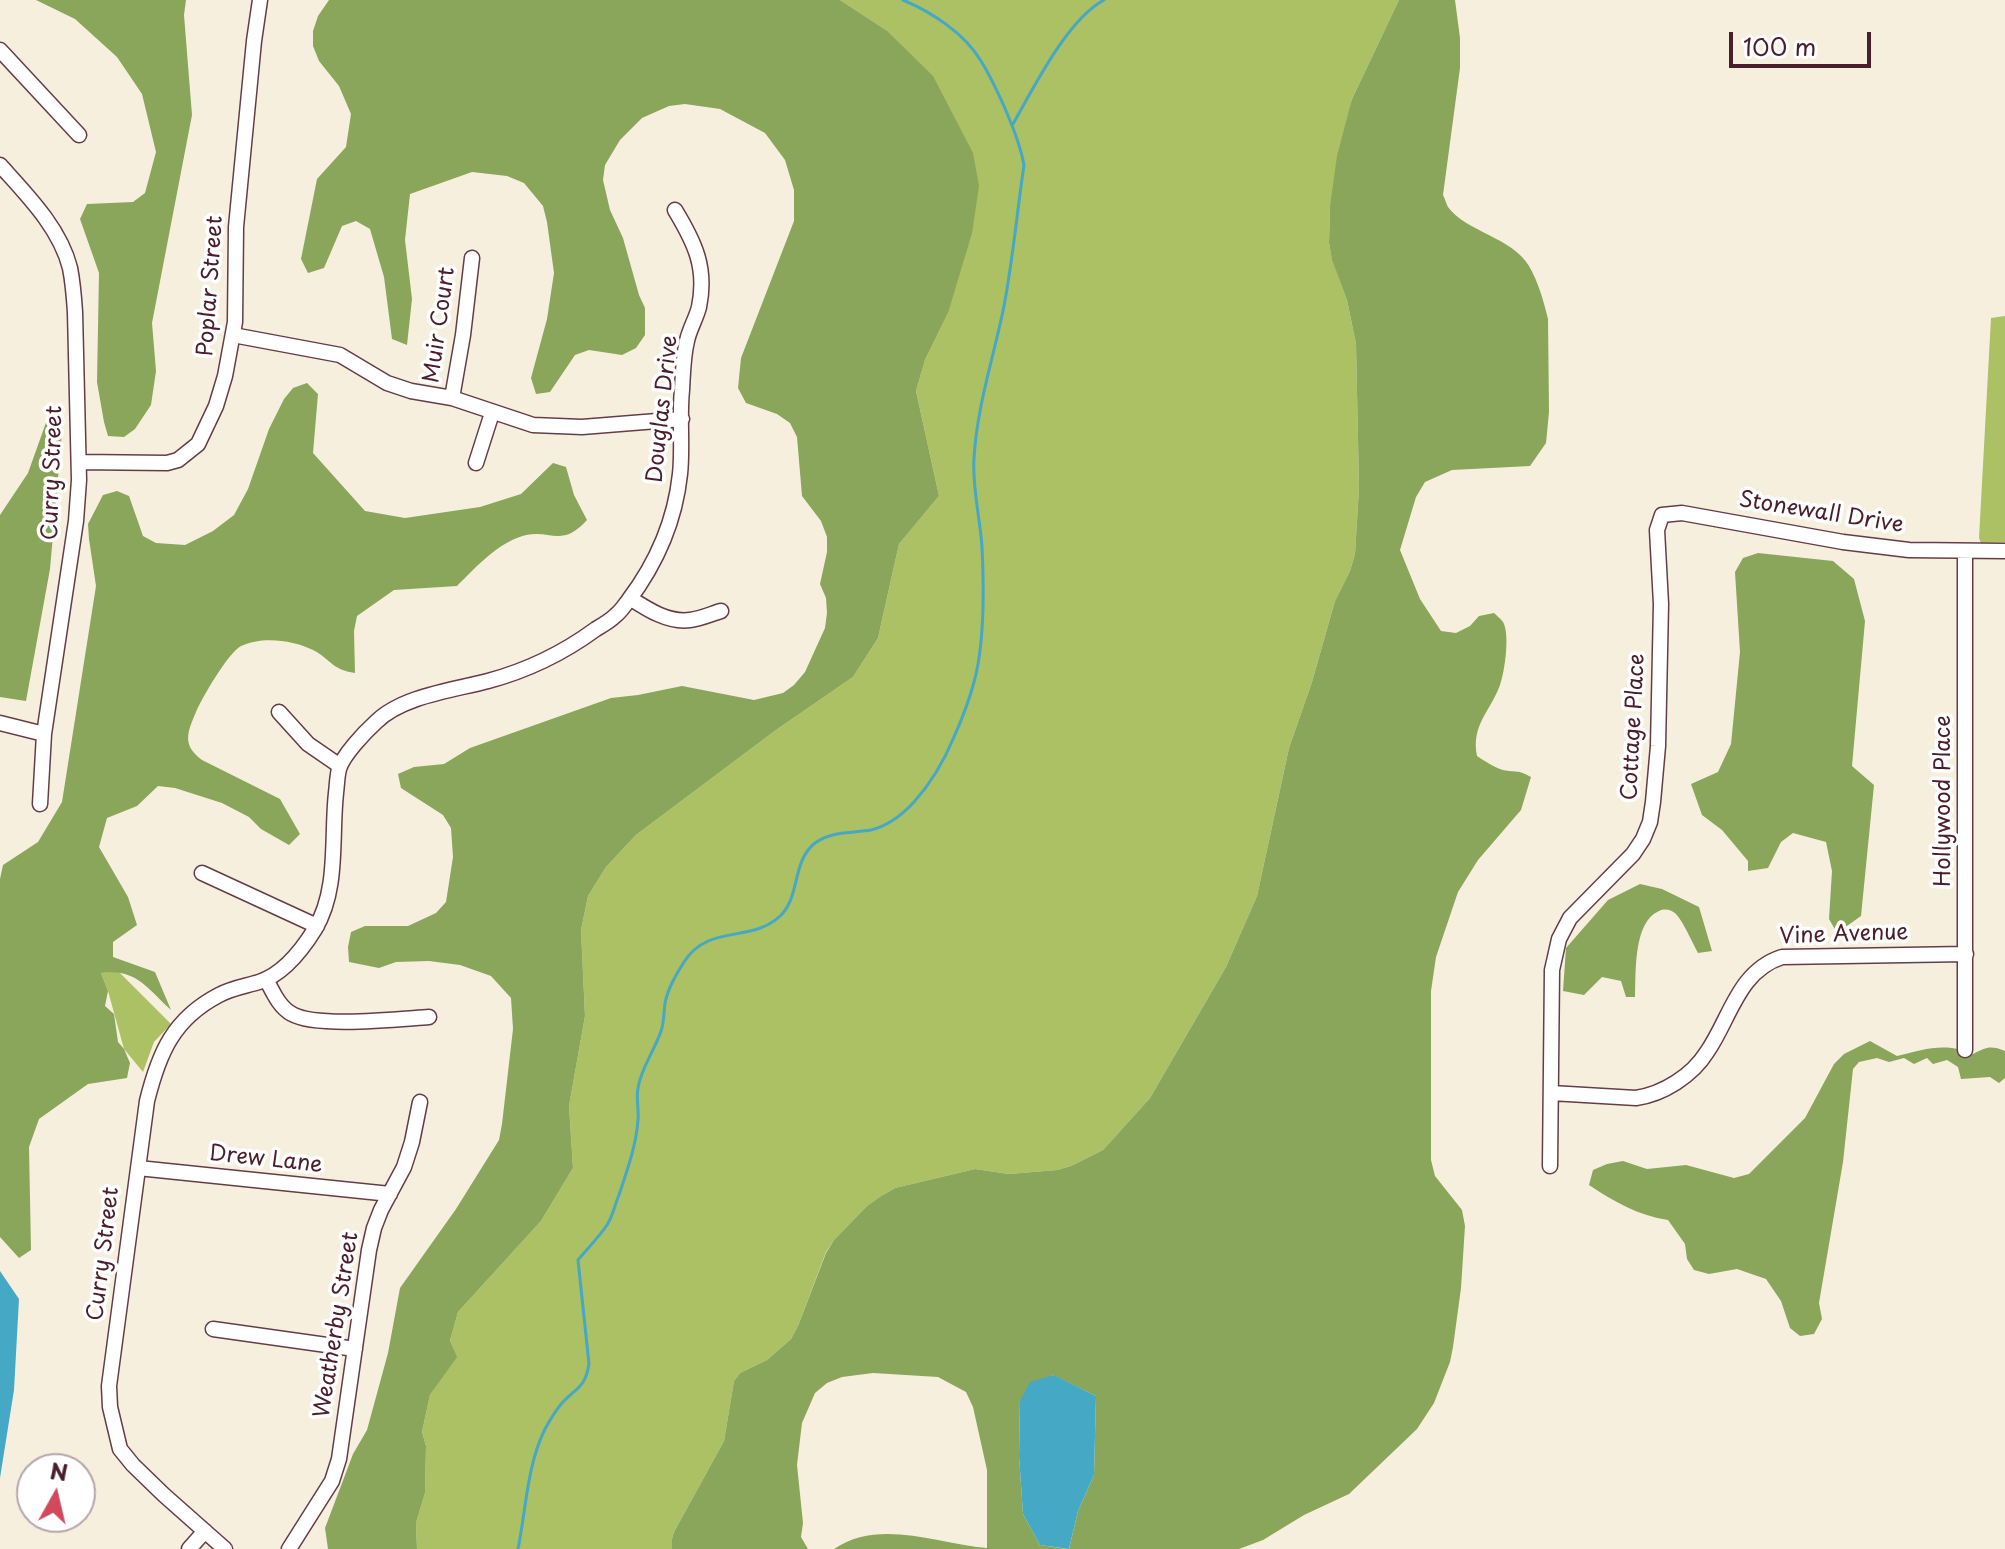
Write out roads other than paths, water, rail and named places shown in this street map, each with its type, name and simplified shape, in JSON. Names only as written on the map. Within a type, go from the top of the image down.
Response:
[{"type":"street","name":"Poplar Street","points":[[79,462],[167,463],[178,460],[198,444],[216,406],[235,322],[236,227],[260,0]]},
{"type":"street","points":[[0,50],[79,135]]},
{"type":"street","name":"Curry Street","points":[[0,165],[48,222],[69,265],[75,312],[79,462],[76,521],[44,734],[40,804]]},
{"type":"street","name":"Douglas Drive","points":[[340,766],[374,723],[386,713],[433,695],[518,673],[556,656],[617,615],[640,586],[664,539],[680,476],[681,395],[687,341],[699,306],[701,268],[698,254],[675,210]]},
{"type":"street","name":"Muir Court","points":[[452,398],[472,258]]},
{"type":"street","points":[[233,335],[340,355],[387,383],[452,398],[533,425],[582,427],[682,419]]},
{"type":"street","points":[[476,463],[492,413]]},
{"type":"street","name":"Stonewall Drive","points":[[1657,545],[1657,530],[1662,515],[1682,513],[1843,542],[1909,550],[2005,551]]},
{"type":"street","name":"Cottage Place","points":[[1550,1166],[1552,970],[1559,939],[1570,918],[1633,854],[1650,822],[1658,746],[1661,604],[1657,545]]},
{"type":"street","name":"Hollywood Place","points":[[1965,552],[1965,1050]]},
{"type":"street","points":[[630,598],[650,611],[676,620],[688,621],[721,611]]},
{"type":"street","points":[[279,712],[308,744],[340,766]]},
{"type":"street","points":[[0,723],[44,734]]},
{"type":"street","name":"Curry Street","points":[[225,1549],[133,1465],[120,1449],[112,1420],[109,1386],[147,1101],[156,1066],[175,1031],[218,996],[275,976],[301,951],[317,926],[329,893],[333,816],[340,766]]},
{"type":"street","points":[[202,873],[317,926]]},
{"type":"street","name":"Vine Avenue","points":[[1551,1093],[1636,1098],[1660,1091],[1683,1077],[1708,1052],[1742,988],[1760,967],[1770,961],[1782,957],[1966,954]]},
{"type":"street","points":[[266,979],[279,1002],[289,1013],[300,1018],[319,1022],[429,1017]]},
{"type":"street","name":"Weatherby Street","points":[[289,1549],[332,1481],[339,1459],[369,1250],[381,1210],[404,1167],[420,1102]]},
{"type":"street","name":"Drew Lane","points":[[138,1168],[390,1194]]},
{"type":"street","points":[[213,1329],[355,1349]]},
{"type":"street","points":[[189,1549],[205,1531]]},
{"type":"water","points":[[0,1271],[19,1299],[14,1390],[0,1478]]},
{"type":"water","points":[[1054,1375],[1096,1396],[1094,1475],[1078,1511],[1069,1549],[1040,1545],[1023,1514],[1019,1456],[1020,1401],[1030,1382]]},
{"type":"waterway","points":[[518,1549],[539,1443],[555,1412],[580,1386],[587,1372],[589,1364],[578,1260],[607,1225],[619,1195],[635,1140],[640,1080],[663,1025],[666,997],[675,977],[694,950],[705,943],[755,930],[779,917],[791,900],[802,860],[815,843],[835,834],[877,828],[910,806],[932,779],[946,754],[963,717],[974,682],[982,633],[983,597],[974,458],[982,400],[1007,288],[1024,165],[1004,106],[974,51],[947,25],[903,0]]},
{"type":"waterway","points":[[1013,124],[1064,38],[1104,0]]}]
